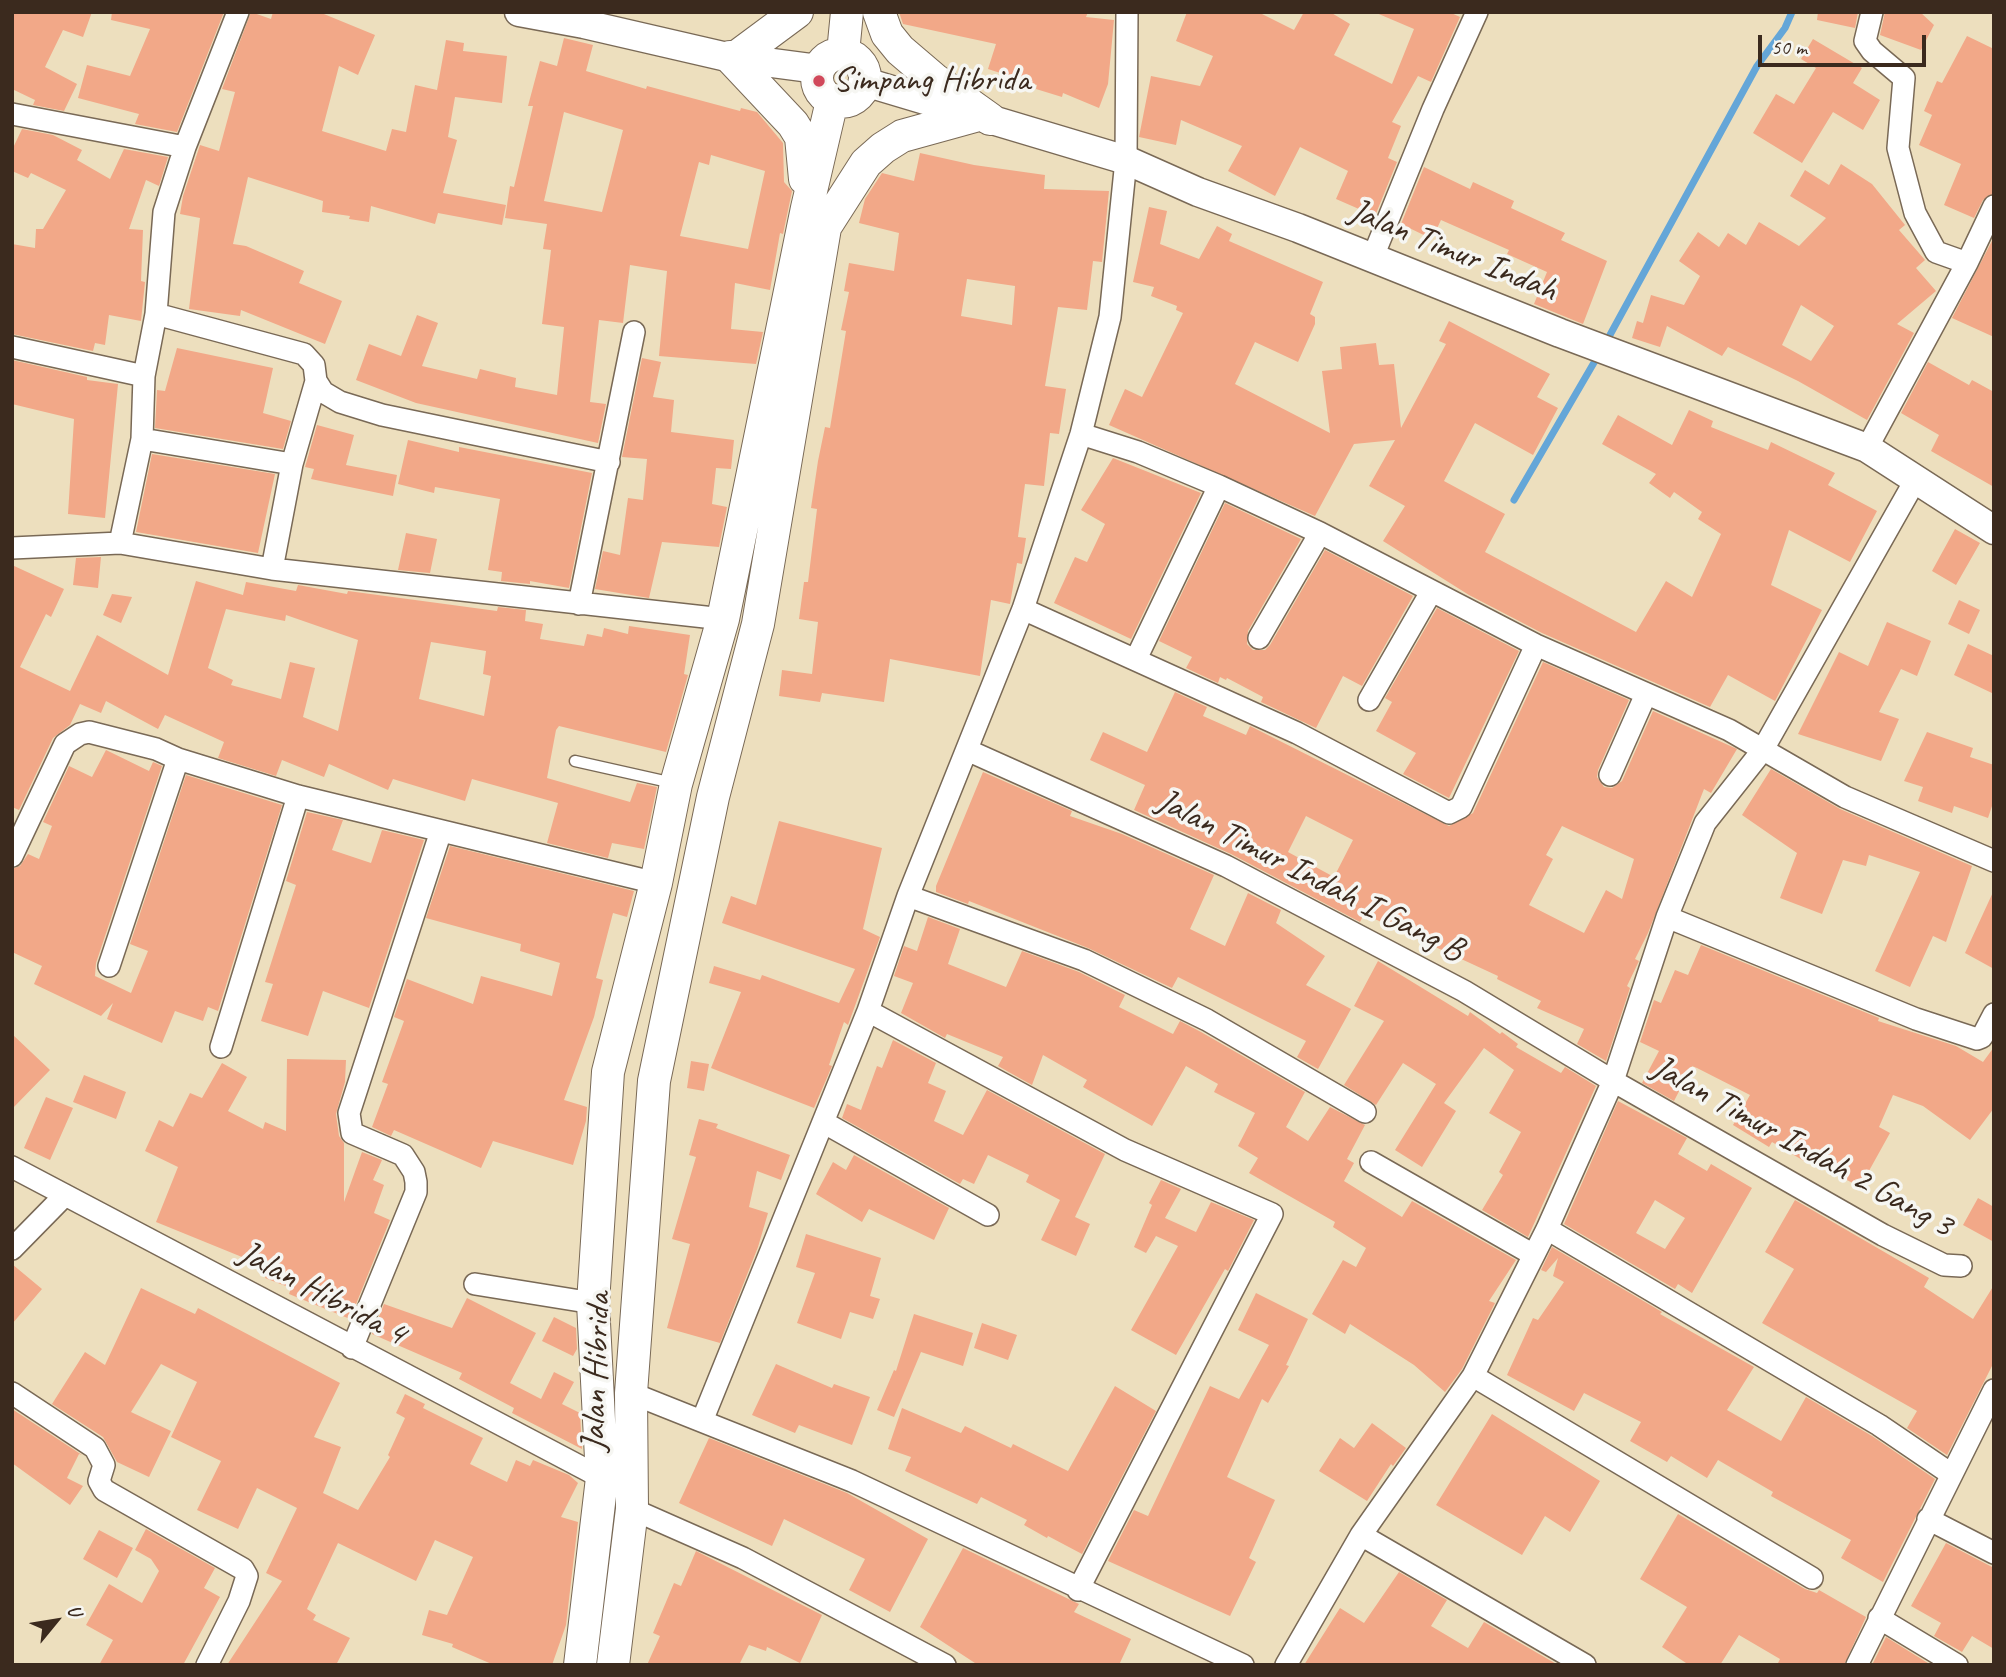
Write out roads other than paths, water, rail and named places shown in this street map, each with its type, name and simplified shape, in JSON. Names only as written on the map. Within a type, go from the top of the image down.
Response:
[{"type":"main road","points":[[797,12],[732,58],[793,124],[801,137],[816,218]]},
{"type":"main road","points":[[847,12],[821,91],[849,95]]},
{"type":"main road","points":[[879,12],[887,34],[900,50],[984,117]]},
{"type":"main road","points":[[580,1665],[602,1478],[593,1303],[608,1072],[656,883],[676,784],[723,619],[816,218],[849,95],[861,63],[830,61]]},
{"type":"main road","points":[[816,218],[866,163],[901,136],[984,117]]},
{"type":"main road","name":"Jalan Hibrida","points":[[613,1665],[632,1509],[631,1393],[654,1081],[713,797],[758,624],[816,218]]},
{"type":"main road","points":[[608,1072],[654,1081]]},
{"type":"street","points":[[120,543],[142,439],[144,376],[156,313],[164,212],[185,147],[238,12]]},
{"type":"street","points":[[519,12],[584,23],[732,58],[830,61]]},
{"type":"street","points":[[702,1422],[868,1011],[908,896],[1023,609],[1081,433],[1110,317],[1126,160],[1127,12]]},
{"type":"street","points":[[1372,259],[1433,109],[1477,12]]},
{"type":"street","points":[[1872,12],[1865,40],[1872,51],[1904,78],[1898,148],[1915,213],[1936,252],[1967,263]]},
{"type":"street","name":"Jalan Timur Indah","points":[[849,95],[984,117],[1126,160],[1198,192],[1298,228],[1560,333],[1867,448],[1994,530]]},
{"type":"street","points":[[12,114],[185,147]]},
{"type":"street","points":[[1867,448],[1967,263],[1994,206]]},
{"type":"street","points":[[156,313],[304,354],[314,365],[316,381],[292,464],[272,569]]},
{"type":"street","points":[[579,604],[634,332]]},
{"type":"street","points":[[12,346],[144,376]]},
{"type":"street","points":[[316,381],[323,392],[340,402],[382,415],[609,462]]},
{"type":"street","points":[[1081,433],[1138,452],[1320,533],[1536,645],[1709,720],[1845,797],[1994,861]]},
{"type":"street","points":[[142,439],[292,464]]},
{"type":"street","points":[[1286,1665],[1361,1535],[1474,1376],[1532,1254],[1547,1229],[1613,1081],[1667,917],[1705,823],[1762,751],[1916,479]]},
{"type":"street","points":[[1136,659],[1219,486]]},
{"type":"street","points":[[1259,638],[1320,533]]},
{"type":"street","points":[[12,548],[120,543],[272,569],[723,619]]},
{"type":"street","points":[[1369,701],[1431,592]]},
{"type":"street","points":[[1023,609],[1297,733],[1449,813],[1461,807],[1536,645]]},
{"type":"street","points":[[1610,775],[1646,694]]},
{"type":"street","points":[[12,856],[65,744],[80,734],[99,733],[299,796],[656,883]]},
{"type":"street","name":"Jalan Timur Indah I Gang B","points":[[967,750],[1226,866],[1464,990],[1613,1081]]},
{"type":"street","points":[[109,966],[178,759]]},
{"type":"street","points":[[222,1047],[299,796]]},
{"type":"street","points":[[352,1348],[416,1192],[416,1182],[414,1172],[403,1154],[352,1133],[349,1113],[440,831]]},
{"type":"street","points":[[908,896],[1084,960],[1207,1020],[1365,1112]]},
{"type":"street","points":[[1667,917],[1916,1019],[1977,1039],[1982,1037],[1994,1014]]},
{"type":"street","points":[[868,1011],[1125,1150],[1272,1214],[1078,1590]]},
{"type":"street","name":"Jalan Timur Indah 2 Gang 3","points":[[1613,1081],[1883,1236],[1944,1265],[1961,1266]]},
{"type":"street","points":[[823,1122],[988,1215]]},
{"type":"street","points":[[1371,1162],[1532,1254]]},
{"type":"street","name":"Jalan Hibrida 4","points":[[12,1167],[602,1478]]},
{"type":"street","points":[[12,1249],[65,1195]]},
{"type":"street","points":[[1547,1229],[1879,1425],[1951,1474]]},
{"type":"street","points":[[475,1284],[593,1303]]},
{"type":"street","points":[[1474,1376],[1812,1577]]},
{"type":"street","points":[[1857,1665],[1994,1390]]},
{"type":"street","points":[[12,1393],[95,1448],[104,1465],[99,1481],[104,1490],[243,1569],[247,1576],[239,1601],[207,1665]]},
{"type":"street","points":[[631,1393],[877,1493],[966,1533],[1204,1656],[1243,1665]]},
{"type":"street","points":[[632,1509],[743,1558],[945,1665]]},
{"type":"street","points":[[1928,1519],[1994,1553]]},
{"type":"street","points":[[1361,1535],[1585,1665]]},
{"type":"street","points":[[1879,1618],[1957,1665]]},
{"type":"lane","points":[[575,761],[676,784]]},
{"type":"waterway","points":[[1605,344],[1757,66],[1785,28],[1792,12]]},
{"type":"waterway","points":[[1514,500],[1599,354]]},
{"type":"place","name":"Simpang Hibrida","points":[[819,81]]}]
